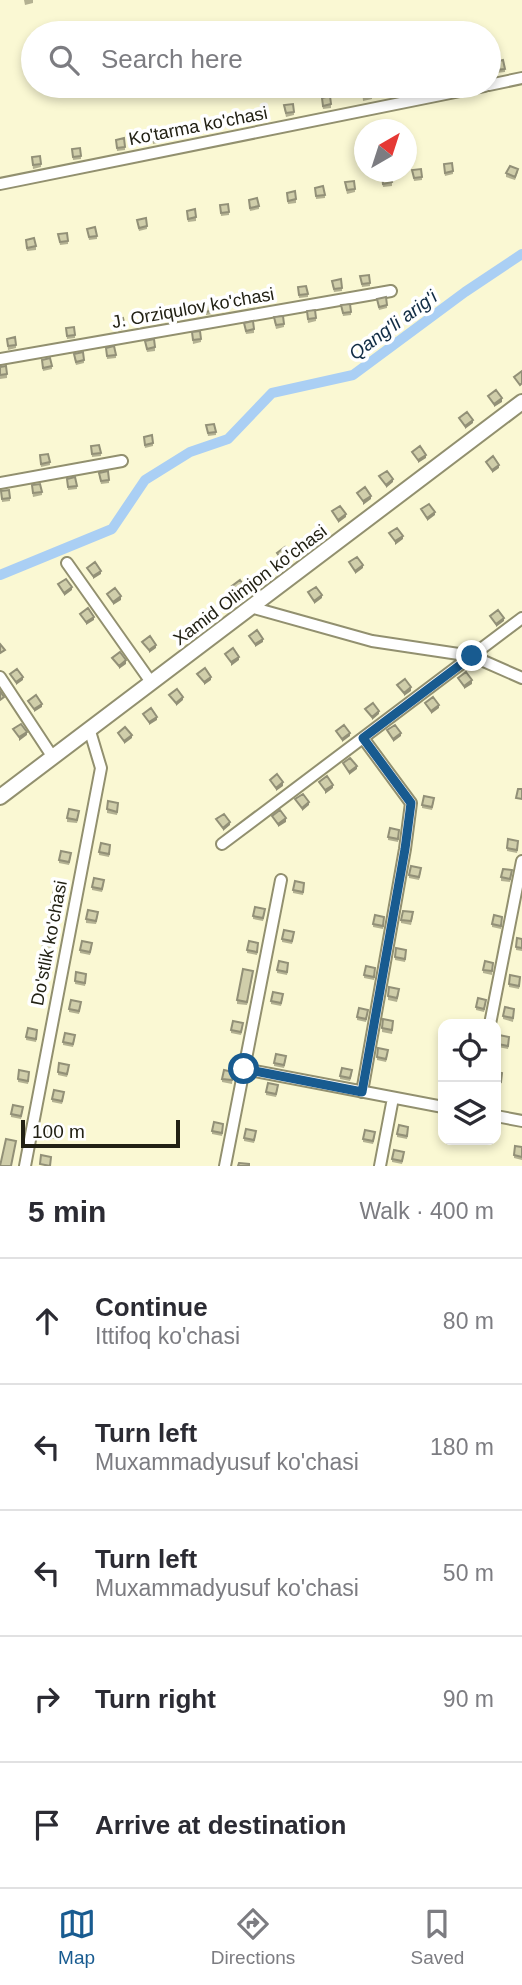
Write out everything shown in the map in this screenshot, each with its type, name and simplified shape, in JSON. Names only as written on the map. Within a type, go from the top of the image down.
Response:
[{"type":"main road","name":"Xamid Olimjon ko'chasi","points":[[0,797],[150,682],[254,608],[522,402]]},
{"type":"street","name":"Ko'tarma ko'chasi","points":[[501,82],[522,78]]},
{"type":"street","name":"Ko'tarma ko'chasi","points":[[0,184],[423,98]]},
{"type":"street","name":"J. Orziqulov ko'chasi","points":[[0,359],[391,291]]},
{"type":"street","points":[[0,483],[122,461]]},
{"type":"street","points":[[68,562],[150,682]]},
{"type":"street","points":[[254,608],[373,641],[472,656],[522,678]]},
{"type":"street","points":[[222,844],[522,618]]},
{"type":"street","points":[[0,677],[52,757]]},
{"type":"street","name":"Do'stlik ko'chasi","points":[[25,1166],[101,768],[89,728]]},
{"type":"street","points":[[362,1092],[411,803],[363,738]]},
{"type":"street","points":[[491,1019],[522,861]]},
{"type":"street","points":[[225,1166],[281,880]]},
{"type":"street","points":[[244,1069],[438,1106]]},
{"type":"street","points":[[380,1166],[393,1098]]},
{"type":"street","points":[[501,1117],[522,1121]]},
{"type":"building","points":[[322,98],[330,98],[331,104],[323,106]]},
{"type":"building","points":[[293,104],[294,112],[286,113],[284,105]]},
{"type":"building","points":[[254,112],[255,120],[247,121],[245,113]]},
{"type":"building","points":[[217,119],[218,128],[210,129],[208,121]]},
{"type":"building","points":[[196,124],[197,132],[189,133],[187,125]]},
{"type":"building","points":[[160,131],[161,139],[153,141],[152,133]]},
{"type":"building","points":[[124,138],[125,147],[117,148],[116,140]]},
{"type":"building","points":[[80,148],[81,156],[73,157],[72,149]]},
{"type":"building","points":[[40,156],[41,164],[33,165],[32,157]]},
{"type":"building","points":[[452,163],[453,171],[445,173],[444,164]]},
{"type":"building","points":[[510,166],[518,169],[515,177],[506,173]]},
{"type":"building","points":[[417,169],[421,169],[422,177],[417,178]]},
{"type":"building","points":[[354,181],[355,189],[347,190],[345,182]]},
{"type":"building","points":[[323,186],[325,195],[316,196],[315,188]]},
{"type":"building","points":[[295,191],[296,199],[288,201],[287,193]]},
{"type":"building","points":[[257,198],[259,206],[250,208],[249,200]]},
{"type":"building","points":[[228,204],[229,212],[221,213],[220,205]]},
{"type":"building","points":[[195,209],[196,217],[188,219],[187,211]]},
{"type":"building","points":[[146,218],[147,226],[139,228],[137,220]]},
{"type":"building","points":[[95,227],[97,236],[89,237],[87,229]]},
{"type":"building","points":[[67,233],[68,241],[60,242],[58,234]]},
{"type":"building","points":[[34,238],[36,246],[27,248],[26,240]]},
{"type":"building","points":[[369,275],[370,283],[362,284],[360,276]]},
{"type":"building","points":[[341,279],[342,288],[334,289],[332,281]]},
{"type":"building","points":[[306,286],[308,294],[299,295],[298,287]]},
{"type":"building","points":[[250,296],[252,304],[243,305],[242,297]]},
{"type":"building","points":[[386,297],[387,305],[379,307],[377,299]]},
{"type":"building","points":[[213,302],[214,310],[206,312],[204,304]]},
{"type":"building","points":[[350,304],[351,312],[343,313],[341,305]]},
{"type":"building","points":[[181,308],[182,316],[174,318],[173,310]]},
{"type":"building","points":[[315,310],[316,318],[308,319],[307,311]]},
{"type":"building","points":[[283,316],[284,324],[276,325],[274,317]]},
{"type":"building","points":[[123,318],[125,326],[116,328],[115,320]]},
{"type":"building","points":[[253,321],[254,329],[246,331],[244,323]]},
{"type":"building","points":[[74,327],[75,335],[67,336],[66,328]]},
{"type":"building","points":[[200,331],[201,339],[193,340],[192,332]]},
{"type":"building","points":[[15,337],[16,345],[8,346],[7,339]]},
{"type":"building","points":[[154,339],[155,347],[147,349],[145,341]]},
{"type":"building","points":[[114,346],[116,355],[107,356],[106,348]]},
{"type":"building","points":[[83,352],[84,360],[76,362],[74,354]]},
{"type":"building","points":[[50,358],[52,366],[43,368],[42,360]]},
{"type":"building","points":[[6,366],[7,374],[0,375],[0,367]]},
{"type":"building","points":[[522,371],[522,383],[520,385],[514,377]]},
{"type":"building","points":[[496,390],[502,398],[494,404],[488,396]]},
{"type":"building","points":[[467,412],[473,420],[465,426],[459,418]]},
{"type":"building","points":[[214,424],[216,432],[208,433],[206,425]]},
{"type":"building","points":[[152,435],[153,443],[145,445],[144,437]]},
{"type":"building","points":[[99,445],[101,453],[92,454],[91,446]]},
{"type":"building","points":[[420,446],[426,455],[418,460],[412,452]]},
{"type":"building","points":[[48,454],[50,462],[41,464],[40,455]]},
{"type":"building","points":[[493,456],[499,465],[492,470],[486,462]]},
{"type":"building","points":[[108,471],[109,480],[101,481],[99,473]]},
{"type":"building","points":[[387,471],[393,479],[386,485],[379,476]]},
{"type":"building","points":[[75,477],[77,486],[68,487],[67,479]]},
{"type":"building","points":[[40,484],[42,492],[33,493],[32,485]]},
{"type":"building","points":[[365,487],[371,496],[363,501],[357,493]]},
{"type":"building","points":[[9,490],[10,498],[2,499],[1,491]]},
{"type":"building","points":[[429,504],[435,512],[427,518],[421,509]]},
{"type":"building","points":[[340,506],[346,514],[338,520],[332,511]]},
{"type":"building","points":[[397,528],[403,536],[395,541],[389,533]]},
{"type":"building","points":[[285,547],[291,555],[283,561],[277,553]]},
{"type":"building","points":[[357,557],[363,565],[355,571],[349,562]]},
{"type":"building","points":[[95,562],[101,571],[93,576],[87,568]]},
{"type":"building","points":[[66,579],[72,587],[64,593],[58,584]]},
{"type":"building","points":[[240,580],[246,588],[239,594],[232,586]]},
{"type":"building","points":[[316,587],[322,595],[314,601],[308,592]]},
{"type":"building","points":[[115,588],[121,596],[113,602],[107,594]]},
{"type":"building","points":[[88,608],[94,617],[86,622],[80,614]]},
{"type":"building","points":[[498,610],[504,618],[496,624],[490,616]]},
{"type":"building","points":[[257,630],[263,639],[255,644],[249,636]]},
{"type":"building","points":[[150,636],[156,645],[149,650],[142,642]]},
{"type":"building","points":[[233,648],[239,657],[231,662],[225,654]]},
{"type":"building","points":[[120,652],[126,660],[119,666],[112,658]]},
{"type":"building","points":[[205,668],[211,677],[204,682],[197,674]]},
{"type":"building","points":[[17,669],[23,677],[16,682],[10,674]]},
{"type":"building","points":[[466,672],[472,680],[464,686],[458,678]]},
{"type":"building","points":[[405,679],[411,687],[404,693],[397,685]]},
{"type":"building","points":[[177,689],[183,697],[176,703],[169,695]]},
{"type":"building","points":[[36,695],[42,704],[34,709],[28,701]]},
{"type":"building","points":[[433,697],[439,705],[431,711],[425,703]]},
{"type":"building","points":[[373,703],[379,711],[372,717],[365,709]]},
{"type":"building","points":[[151,708],[157,717],[149,722],[143,714]]},
{"type":"building","points":[[21,724],[27,732],[19,737],[13,729]]},
{"type":"building","points":[[344,725],[350,733],[342,739],[336,731]]},
{"type":"building","points":[[395,725],[401,733],[393,739],[387,730]]},
{"type":"building","points":[[125,727],[132,735],[124,741],[118,733]]},
{"type":"building","points":[[350,758],[357,766],[349,772],[343,763]]},
{"type":"building","points":[[277,774],[283,782],[276,788],[270,780]]},
{"type":"building","points":[[327,776],[333,785],[325,790],[319,782]]},
{"type":"building","points":[[518,789],[522,789],[522,799],[516,798]]},
{"type":"building","points":[[303,794],[309,802],[302,808],[295,799]]},
{"type":"building","points":[[424,796],[434,798],[432,807],[422,805]]},
{"type":"building","points":[[108,801],[118,803],[117,812],[107,809]]},
{"type":"building","points":[[69,809],[79,811],[77,820],[67,818]]},
{"type":"building","points":[[280,810],[286,818],[278,824],[272,816]]},
{"type":"building","points":[[224,814],[230,822],[223,828],[216,819]]},
{"type":"building","points":[[390,828],[399,830],[398,839],[388,837]]},
{"type":"building","points":[[508,839],[518,841],[517,850],[507,848]]},
{"type":"building","points":[[101,843],[110,845],[109,854],[99,852]]},
{"type":"building","points":[[61,851],[71,853],[69,862],[59,860]]},
{"type":"building","points":[[411,866],[421,868],[419,877],[409,875]]},
{"type":"building","points":[[503,869],[512,870],[510,879],[501,877]]},
{"type":"building","points":[[94,878],[104,880],[102,889],[92,887]]},
{"type":"building","points":[[295,881],[304,883],[303,892],[293,890]]},
{"type":"building","points":[[55,885],[65,887],[58,920],[48,918]]},
{"type":"building","points":[[255,907],[265,909],[263,918],[253,916]]},
{"type":"building","points":[[88,910],[98,912],[96,921],[86,919]]},
{"type":"building","points":[[403,911],[413,912],[411,921],[401,920]]},
{"type":"building","points":[[375,915],[384,917],[383,926],[373,924]]},
{"type":"building","points":[[494,915],[502,917],[501,926],[492,924]]},
{"type":"building","points":[[284,930],[294,932],[292,941],[282,939]]},
{"type":"building","points":[[517,938],[522,939],[522,948],[516,947]]},
{"type":"building","points":[[82,941],[92,943],[90,952],[80,950]]},
{"type":"building","points":[[249,941],[258,943],[257,952],[247,950]]},
{"type":"building","points":[[43,944],[53,946],[52,955],[42,953]]},
{"type":"building","points":[[396,948],[406,950],[405,959],[395,957]]},
{"type":"building","points":[[279,961],[288,963],[287,972],[277,970]]},
{"type":"building","points":[[485,961],[493,963],[492,971],[483,970]]},
{"type":"building","points":[[366,966],[375,968],[374,977],[364,975]]},
{"type":"building","points":[[243,969],[253,971],[247,1002],[237,1000]]},
{"type":"building","points":[[76,972],[86,974],[85,983],[75,981]]},
{"type":"building","points":[[510,975],[520,977],[519,986],[509,984]]},
{"type":"building","points":[[389,987],[399,989],[397,998],[388,996]]},
{"type":"building","points":[[35,990],[45,992],[43,1001],[33,999]]},
{"type":"building","points":[[273,992],[283,994],[281,1003],[271,1001]]},
{"type":"building","points":[[478,998],[486,1000],[484,1009],[476,1007]]},
{"type":"building","points":[[71,1000],[81,1002],[79,1011],[69,1009]]},
{"type":"building","points":[[505,1007],[514,1009],[513,1018],[503,1016]]},
{"type":"building","points":[[359,1008],[368,1010],[366,1019],[357,1017]]},
{"type":"building","points":[[383,1019],[393,1021],[392,1030],[382,1028]]},
{"type":"building","points":[[233,1021],[243,1023],[241,1032],[231,1030]]},
{"type":"building","points":[[28,1028],[37,1030],[36,1039],[26,1037]]},
{"type":"building","points":[[65,1033],[75,1035],[73,1044],[63,1042]]},
{"type":"building","points":[[501,1035],[509,1037],[508,1046],[501,1045]]},
{"type":"building","points":[[378,1048],[388,1050],[386,1059],[377,1057]]},
{"type":"building","points":[[276,1054],[286,1056],[284,1065],[274,1063]]},
{"type":"building","points":[[59,1063],[69,1065],[67,1074],[58,1072]]},
{"type":"building","points":[[342,1068],[352,1070],[350,1078],[340,1076]]},
{"type":"building","points":[[19,1070],[29,1072],[28,1081],[18,1079]]},
{"type":"building","points":[[224,1070],[233,1072],[232,1080],[222,1079]]},
{"type":"building","points":[[268,1083],[278,1085],[276,1094],[266,1092]]},
{"type":"building","points":[[54,1090],[64,1092],[62,1101],[52,1099]]},
{"type":"building","points":[[13,1105],[23,1107],[21,1116],[11,1114]]},
{"type":"building","points":[[214,1122],[223,1124],[222,1133],[212,1131]]},
{"type":"building","points":[[47,1125],[57,1127],[55,1136],[45,1134]]},
{"type":"building","points":[[399,1125],[408,1127],[407,1136],[397,1134]]},
{"type":"building","points":[[246,1129],[256,1131],[254,1140],[244,1138]]},
{"type":"building","points":[[365,1130],[375,1132],[373,1141],[363,1139]]},
{"type":"building","points":[[6,1139],[16,1141],[11,1166],[0,1166]]},
{"type":"building","points":[[515,1146],[522,1147],[522,1157],[514,1155]]},
{"type":"building","points":[[394,1150],[404,1152],[402,1161],[392,1159]]},
{"type":"building","points":[[41,1155],[51,1157],[50,1166],[40,1164]]},
{"type":"waterway","name":"Qang'li arig'i","points":[[0,575],[112,529],[145,480],[190,452],[228,439],[272,393],[353,375],[465,292],[522,254]]},
{"type":"route","points":[[244,1069],[362,1092],[411,803],[363,738],[472,656]]}]
